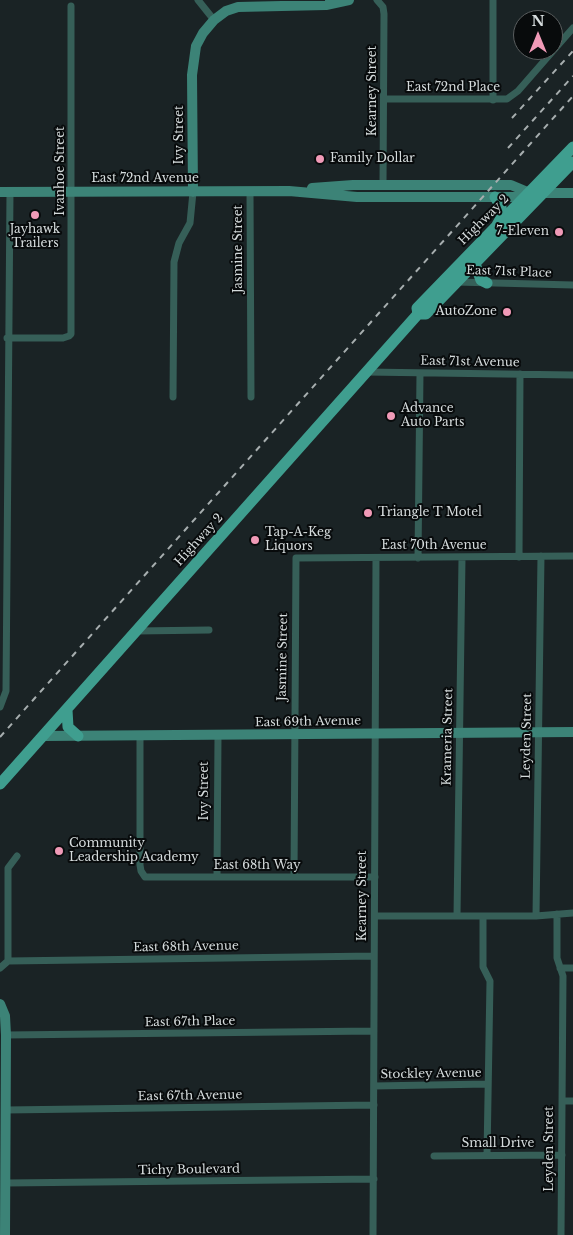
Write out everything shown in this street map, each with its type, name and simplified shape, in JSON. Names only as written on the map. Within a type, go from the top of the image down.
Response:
[{"type":"main road","name":"Highway 2","points":[[0,784],[418,314],[418,308],[573,147]]},
{"type":"main road","name":"Highway 2","points":[[418,314],[426,314],[573,162]]},
{"type":"main road","points":[[495,197],[500,204],[502,212],[495,229]]},
{"type":"main road","points":[[475,264],[481,280],[487,283]]},
{"type":"main road","points":[[67,710],[68,727],[78,736]]},
{"type":"street","points":[[198,0],[214,20],[226,11],[251,5],[326,5],[349,0]]},
{"type":"street","name":"Kearney Street","points":[[377,0],[383,6],[384,14],[383,185]]},
{"type":"street","points":[[493,0],[493,100]]},
{"type":"street","name":"Ivanhoe Street","points":[[7,338],[70,336],[72,321],[71,6]]},
{"type":"street","name":"Ivy Street","points":[[173,397],[174,262],[178,243],[192,217],[193,60],[196,46],[203,33],[214,20]]},
{"type":"street","name":"East 72nd Place","points":[[384,99],[493,100],[507,98],[519,89],[573,28]]},
{"type":"street","name":"East 72nd Avenue","points":[[5,192],[250,192],[289,191],[341,185],[511,185],[530,192],[573,193]]},
{"type":"street","name":"East 72nd Avenue","points":[[289,191],[357,197],[515,197],[530,192]]},
{"type":"street","points":[[0,707],[6,691],[3,554],[4,367],[7,338],[5,192]]},
{"type":"street","name":"Jasmine Street","points":[[250,192],[251,397]]},
{"type":"street","name":"East 71st Place","points":[[444,281],[573,285]]},
{"type":"street","name":"East 71st Avenue","points":[[366,372],[573,374]]},
{"type":"street","points":[[418,558],[420,372]]},
{"type":"street","points":[[519,557],[520,374]]},
{"type":"street","name":"Leyden Street","points":[[536,916],[541,556]]},
{"type":"street","name":"East 70th Avenue","points":[[296,558],[573,556]]},
{"type":"street","name":"Jasmine Street","points":[[294,877],[296,558]]},
{"type":"street","name":"Kearney Street","points":[[373,1235],[376,558]]},
{"type":"street","name":"Krameria Street","points":[[458,916],[462,558]]},
{"type":"street","points":[[137,631],[209,630]]},
{"type":"street","name":"East 69th Avenue","points":[[44,736],[573,732]]},
{"type":"street","name":"East 68th Way","points":[[140,736],[142,873],[148,878],[375,877]]},
{"type":"street","name":"Ivy Street","points":[[217,877],[218,736]]},
{"type":"street","points":[[0,968],[8,961],[4,920],[8,868],[17,856]]},
{"type":"street","points":[[374,916],[536,916],[573,913]]},
{"type":"street","name":"Leyden Street","points":[[556,914],[558,958],[562,976],[561,1235]]},
{"type":"street","points":[[483,916],[483,967],[490,981],[487,1156]]},
{"type":"street","name":"East 68th Avenue","points":[[8,961],[374,956]]},
{"type":"street","points":[[560,968],[573,968]]},
{"type":"street","points":[[0,1004],[5,1016],[6,1035],[4,1188],[6,1235]]},
{"type":"street","name":"East 67th Place","points":[[6,1035],[374,1031]]},
{"type":"street","name":"Stockley Avenue","points":[[374,1086],[488,1084]]},
{"type":"street","points":[[562,1101],[573,1101]]},
{"type":"street","name":"East 67th Avenue","points":[[6,1110],[374,1105]]},
{"type":"street","name":"Small Drive","points":[[434,1156],[562,1155]]},
{"type":"street","name":"Tichy Boulevard","points":[[4,1188],[374,1179]]},
{"type":"railway","points":[[512,118],[573,51]]},
{"type":"railway","points":[[508,148],[573,76]]},
{"type":"railway","points":[[0,737],[573,96]]},
{"type":"place","name":"Family Dollar","points":[[320,159]]},
{"type":"place","name":"Jayhawk Trailers","points":[[35,215]]},
{"type":"place","name":"7-Eleven","points":[[559,232]]},
{"type":"place","name":"AutoZone","points":[[507,312]]},
{"type":"place","name":"Advance Auto Parts","points":[[391,416]]},
{"type":"place","name":"Triangle T Motel","points":[[368,513]]},
{"type":"place","name":"Tap-A-Keg Liquors","points":[[255,540]]},
{"type":"place","name":"Community Leadership Academy","points":[[59,851]]}]
